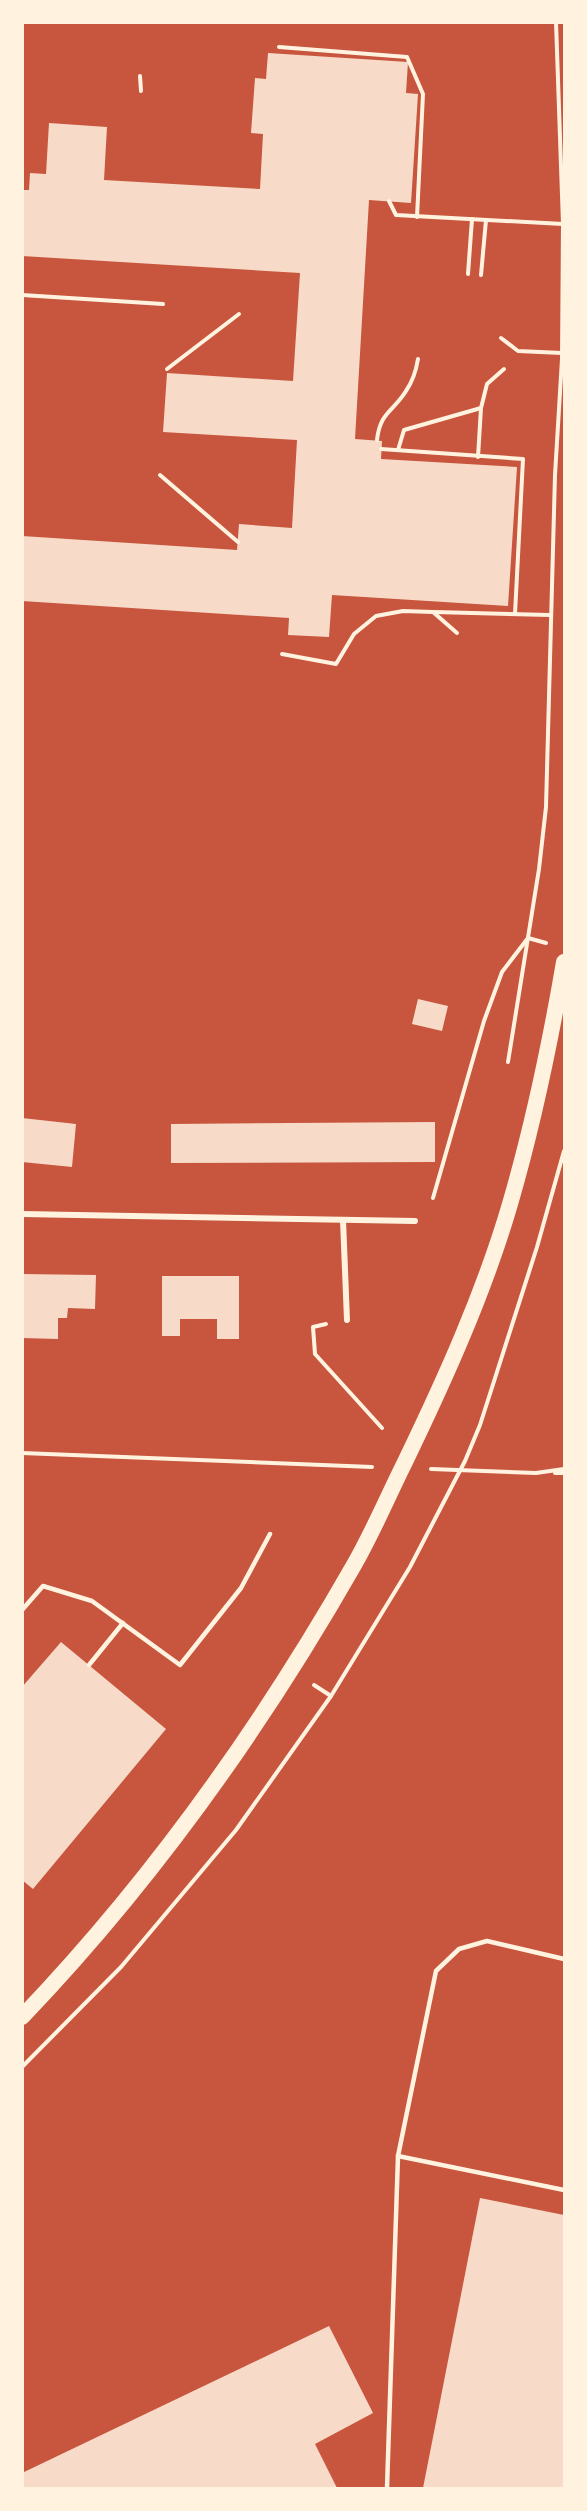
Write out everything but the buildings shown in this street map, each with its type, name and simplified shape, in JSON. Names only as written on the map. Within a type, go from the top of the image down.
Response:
[{"type":"highway","points":[[22,2017],[62,1976],[158,1862],[230,1764],[286,1680],[356,1562],[424,1422],[485,1280],[510,1206],[532,1120],[564,963]]},
{"type":"street","points":[[22,1214],[415,1221]]},
{"type":"street","points":[[343,1220],[347,1320]]},
{"type":"lane","points":[[22,1610],[43,1586],[92,1601],[180,1665],[241,1588],[270,1533]]},
{"type":"lane","points":[[89,1665],[123,1623]]},
{"type":"lane","points":[[387,2488],[398,2156],[436,1971],[459,1948],[487,1941],[564,1959]]},
{"type":"lane","points":[[398,2156],[564,2190]]},
{"type":"path","points":[[508,1062],[546,807],[550,615],[563,326],[563,224],[556,22]]},
{"type":"path","points":[[279,47],[407,57],[423,94],[417,217]]},
{"type":"path","points":[[140,76],[141,91]]},
{"type":"path","points":[[389,201],[396,215],[563,224]]},
{"type":"path","points":[[468,274],[472,219]]},
{"type":"path","points":[[481,275],[486,220]]},
{"type":"path","points":[[22,295],[163,304]]},
{"type":"path","points":[[167,369],[239,314]]},
{"type":"path","points":[[501,338],[518,351],[562,353]]},
{"type":"path","points":[[377,440],[379,424],[405,394],[414,379],[418,359]]},
{"type":"path","points":[[478,456],[481,408],[487,384],[504,369]]},
{"type":"path","points":[[398,450],[404,430],[481,408]]},
{"type":"path","points":[[381,449],[523,459],[515,614]]},
{"type":"path","points":[[160,475],[238,542]]},
{"type":"path","points":[[282,654],[336,664],[354,634],[376,616],[403,611],[550,615]]},
{"type":"path","points":[[433,612],[457,633]]},
{"type":"path","points":[[434,1198],[494,992],[502,972],[528,938]]},
{"type":"path","points":[[22,2067],[121,1967],[236,1830],[331,1696],[410,1567],[465,1461],[480,1425],[537,1247],[564,1151]]},
{"type":"path","points":[[347,1320],[313,1327],[315,1354],[382,1428]]},
{"type":"path","points":[[22,1454],[384,1468]]},
{"type":"path","points":[[419,1469],[536,1473],[564,1471]]}]
